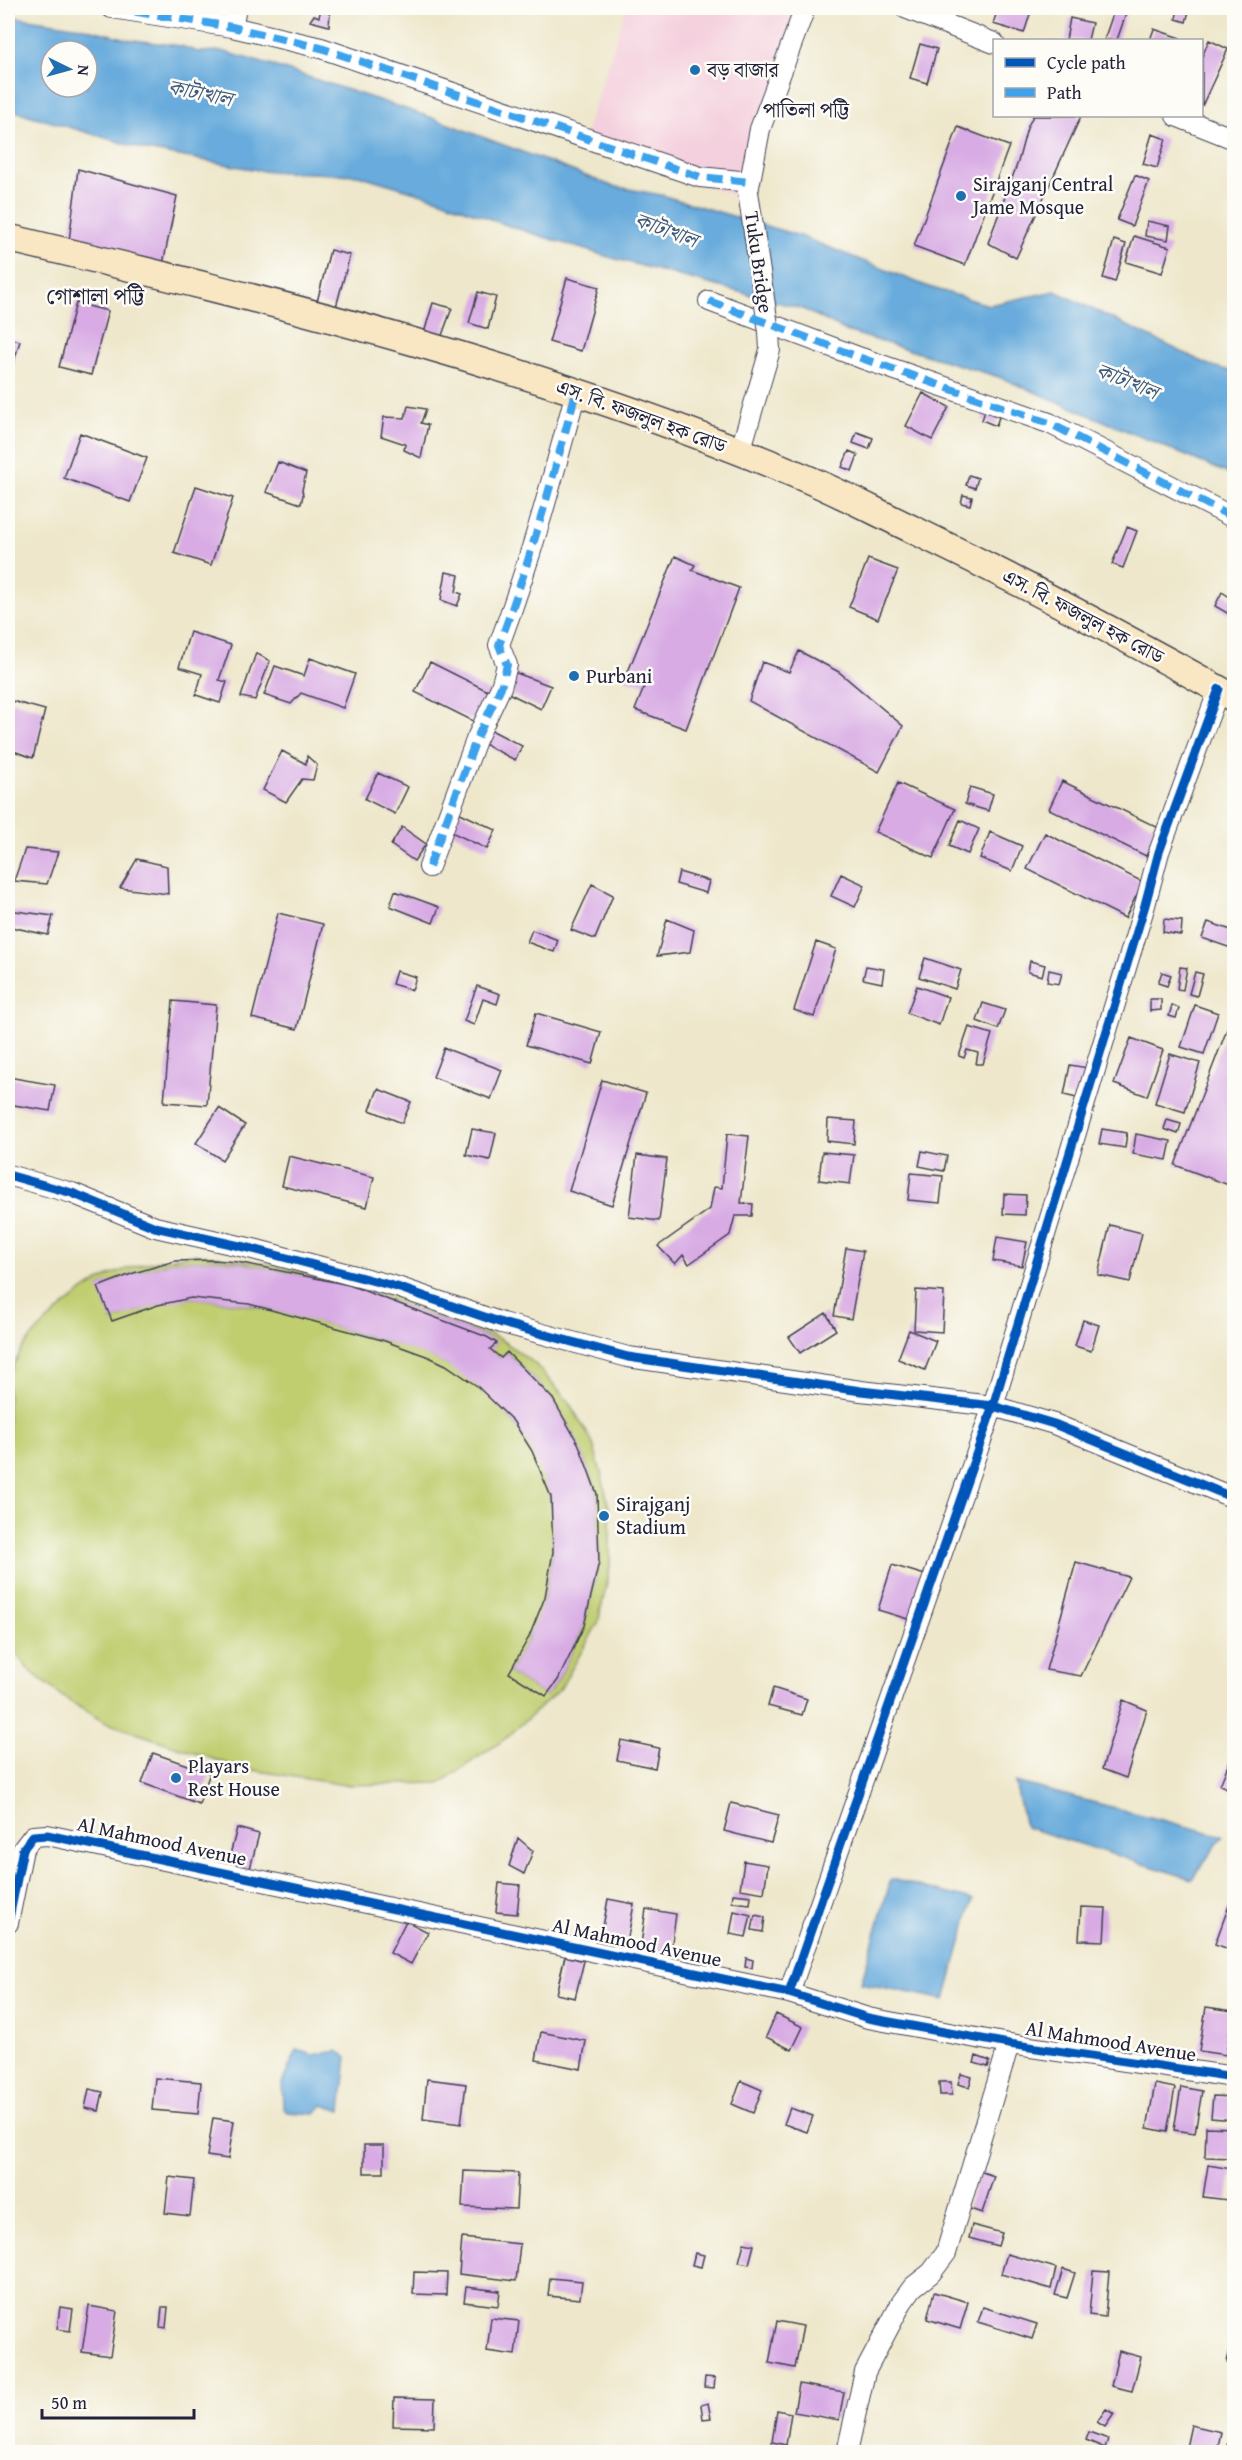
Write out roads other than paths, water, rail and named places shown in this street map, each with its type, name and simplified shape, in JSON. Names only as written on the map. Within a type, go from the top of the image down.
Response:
[{"type":"main road","name":"এস. বি. ফজলুল হক রোড","points":[[8,238],[234,292],[518,373],[740,452],[807,478],[1013,578],[1227,694]]},
{"type":"street","points":[[112,8],[232,27],[321,48],[700,177],[749,187]]},
{"type":"street","points":[[232,27],[236,8]]},
{"type":"street","name":"Tuku Bridge","points":[[740,452],[770,350],[749,187],[760,129],[805,8]]},
{"type":"street","points":[[905,8],[993,43]]},
{"type":"street","points":[[1179,117],[1234,139]]},
{"type":"street","points":[[709,301],[861,358],[1048,423],[1234,518]]},
{"type":"street","points":[[429,867],[476,740],[501,687],[507,665],[499,645],[541,522],[576,392]]},
{"type":"street","points":[[789,1993],[993,1406],[1159,852],[1227,694]]},
{"type":"street","points":[[8,1175],[72,1193],[155,1227],[253,1249],[398,1287],[502,1323],[628,1357],[861,1391],[993,1406],[1054,1424],[1234,1498]]},
{"type":"street","name":"Al Mahmood Avenue","points":[[8,1923],[23,1849],[33,1836],[46,1835],[789,1993],[868,2018],[1009,2044],[1234,2077]]},
{"type":"street","points":[[847,2452],[865,2372],[902,2302],[913,2287],[931,2273],[946,2253],[1009,2044]]},
{"type":"water","name":"কাটাখাল","points":[[8,16],[81,27],[127,39],[181,46],[198,52],[222,51],[290,71],[430,117],[612,186],[661,195],[800,236],[929,287],[989,305],[1055,291],[1209,365],[1234,372],[1234,476],[999,377],[846,331],[803,309],[605,256],[509,226],[436,198],[358,175],[263,171],[146,150],[8,109]]},
{"type":"water","points":[[1015,1782],[1223,1836],[1192,1879],[1025,1827]]},
{"type":"water","points":[[891,1879],[973,1900],[945,2000],[861,1983]]},
{"type":"water","points":[[297,2050],[313,2055],[338,2051],[347,2057],[341,2111],[323,2105],[315,2114],[287,2112],[283,2108],[282,2083]]},
{"type":"place","name":"বড় বাজার","points":[[695,70]]},
{"type":"place","name":"Sirajganj Central Jame Mosque","points":[[961,196]]},
{"type":"place","name":"Purbani","points":[[574,676]]},
{"type":"place","name":"Sirajganj Stadium","points":[[604,1516]]},
{"type":"place","name":"Playars Rest House","points":[[176,1778]]},
{"type":"district","name":"পাতিলা পট্টি","points":[[806,110]]},
{"type":"district","name":"গোশালা পট্টি","points":[[95,296]]}]
